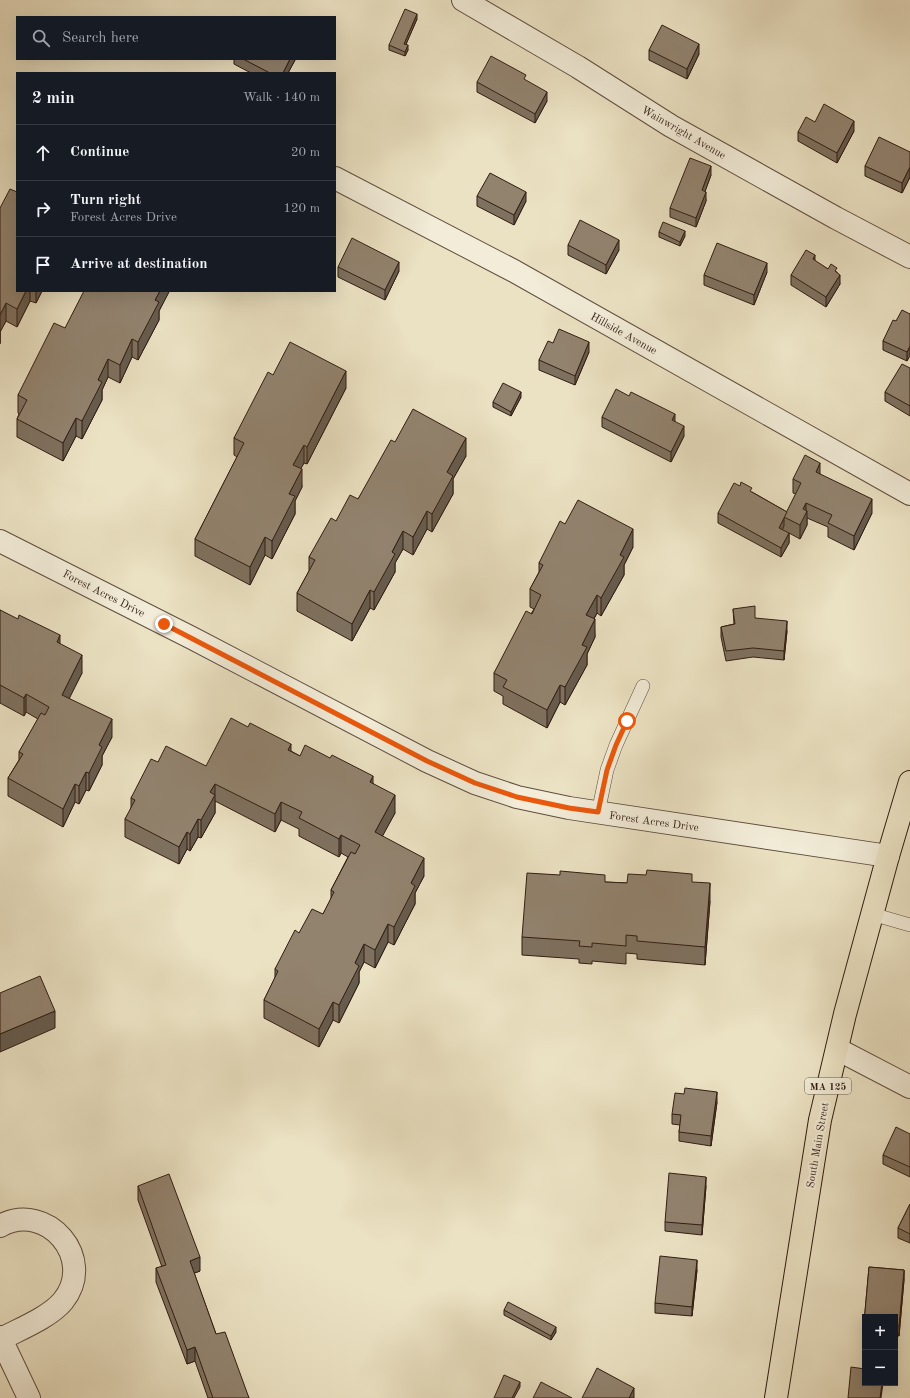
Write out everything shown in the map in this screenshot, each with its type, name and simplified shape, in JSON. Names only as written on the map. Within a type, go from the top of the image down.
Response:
[{"type":"main road","name":"South Main Street","points":[[776,1398],[820,1120],[845,1014],[888,856],[903,827],[910,782]]},
{"type":"street","name":"Wainwright Avenue","points":[[463,0],[578,68],[671,126],[836,218],[910,256]]},
{"type":"street","name":"Hillside Avenue","points":[[336,179],[514,270],[910,494]]},
{"type":"street","name":"Forest Acres Drive","points":[[0,541],[192,638],[427,761],[475,783],[517,797],[569,808],[888,856]]},
{"type":"street","points":[[837,1049],[910,1087]]},
{"type":"street","points":[[0,1226],[15,1221],[25,1220],[39,1222],[53,1229],[60,1236],[66,1243],[72,1257],[74,1272],[69,1292],[57,1308],[0,1338],[29,1398]]},
{"type":"lane","points":[[598,812],[607,770],[616,745],[643,686]]},
{"type":"lane","points":[[872,914],[910,925]]},
{"type":"building","points":[[405,9],[417,14],[404,44],[408,45],[405,52],[389,45]]},
{"type":"building","points":[[662,25],[699,44],[687,69],[649,50]]},
{"type":"building","points":[[491,56],[526,75],[524,79],[547,92],[535,114],[477,82]]},
{"type":"building","points":[[245,60],[290,60],[284,72],[268,72]]},
{"type":"building","points":[[824,104],[854,121],[837,153],[798,132],[806,117],[815,122]]},
{"type":"building","points":[[879,137],[910,152],[910,167],[902,183],[865,166]]},
{"type":"building","points":[[690,158],[711,166],[702,190],[706,192],[696,218],[670,208]]},
{"type":"building","points":[[490,173],[526,192],[514,215],[477,196]]},
{"type":"building","points":[[10,189],[16,192],[16,292],[26,292],[17,309],[6,303],[0,315],[0,208]]},
{"type":"building","points":[[580,220],[619,240],[606,265],[568,245]]},
{"type":"building","points":[[663,222],[685,231],[680,242],[659,232]]},
{"type":"building","points":[[352,238],[399,262],[385,290],[338,267]]},
{"type":"building","points":[[717,243],[767,263],[754,295],[704,275]]},
{"type":"building","points":[[806,250],[815,255],[813,259],[828,269],[831,264],[837,268],[835,271],[840,275],[826,297],[791,275]]},
{"type":"building","points":[[83,292],[159,292],[155,300],[159,302],[138,342],[132,339],[120,365],[108,359],[98,380],[102,382],[82,421],[76,418],[63,443],[17,419],[27,400],[18,395],[54,323],[65,328]]},
{"type":"building","points":[[902,310],[910,314],[910,346],[907,352],[883,341],[893,320],[896,321]]},
{"type":"building","points":[[559,329],[589,342],[575,376],[539,360],[548,341],[553,343]]},
{"type":"building","points":[[290,342],[346,371],[307,447],[304,445],[293,465],[302,469],[289,494],[295,496],[272,541],[265,537],[250,567],[195,539],[244,443],[234,438],[268,372],[273,375]]},
{"type":"building","points":[[902,364],[910,368],[910,406],[885,392]]},
{"type":"building","points":[[503,383],[521,392],[511,412],[493,402]]},
{"type":"building","points":[[616,389],[629,396],[631,392],[675,414],[672,420],[684,426],[671,452],[602,417]]},
{"type":"building","points":[[413,409],[466,438],[447,472],[453,476],[432,514],[427,511],[413,537],[403,531],[392,552],[395,554],[374,592],[370,590],[352,624],[297,593],[315,560],[309,557],[331,518],[336,521],[350,495],[358,499],[391,440],[395,442]]},
{"type":"building","points":[[805,455],[820,463],[816,472],[872,499],[854,536],[828,523],[832,515],[806,503],[803,509],[807,511],[800,525],[784,517],[801,483],[793,479]]},
{"type":"building","points":[[741,482],[752,488],[750,491],[787,512],[779,528],[789,533],[781,548],[718,513],[734,483],[740,486]]},
{"type":"building","points":[[578,500],[633,529],[620,555],[624,557],[601,598],[597,595],[586,615],[595,619],[582,645],[587,647],[565,687],[560,685],[547,710],[503,687],[507,680],[494,673],[526,611],[532,614],[541,595],[530,589],[543,565],[539,563],[560,521],[565,524]]},
{"type":"building","points":[[755,606],[755,618],[787,621],[784,651],[753,648],[726,651],[721,627],[735,624],[733,609]]},
{"type":"building","points":[[0,610],[18,619],[19,615],[60,635],[57,642],[82,655],[62,695],[112,719],[99,745],[102,747],[89,773],[86,772],[79,786],[75,784],[63,809],[8,778],[23,754],[19,752],[41,713],[45,715],[49,707],[26,694],[24,698],[0,685]]},
{"type":"building","points":[[231,718],[248,727],[250,723],[291,744],[288,750],[300,756],[305,745],[330,758],[332,755],[373,776],[370,782],[395,795],[375,832],[424,858],[411,883],[415,886],[394,927],[388,924],[375,950],[364,944],[355,963],[359,966],[339,1005],[333,1002],[319,1029],[264,1000],[278,971],[275,969],[295,930],[299,933],[312,909],[323,914],[334,892],[331,890],[351,852],[355,854],[360,845],[341,835],[339,839],[299,818],[302,812],[281,802],[275,814],[215,784],[210,792],[215,795],[201,820],[198,819],[190,834],[187,832],[179,847],[125,819],[135,800],[131,798],[151,759],[158,762],[166,746],[206,766]]},
{"type":"building","points":[[647,870],[692,874],[692,882],[710,883],[705,947],[637,941],[637,936],[626,935],[626,946],[592,943],[592,947],[579,946],[580,941],[522,937],[527,873],[560,875],[560,871],[605,875],[605,882],[627,883],[628,874],[646,875]]},
{"type":"building","points":[[40,976],[55,1011],[0,1034],[0,993]]},
{"type":"building","points":[[685,1088],[717,1092],[711,1136],[679,1132],[681,1115],[672,1114],[675,1093],[684,1094]]},
{"type":"building","points":[[896,1127],[910,1134],[910,1167],[883,1155]]},
{"type":"building","points":[[669,1173],[706,1177],[702,1225],[665,1222]]},
{"type":"building","points":[[169,1174],[200,1257],[190,1261],[216,1334],[225,1332],[249,1398],[213,1398],[195,1347],[187,1350],[156,1268],[166,1265],[138,1186]]},
{"type":"building","points":[[910,1204],[910,1234],[898,1228]]},
{"type":"building","points":[[660,1256],[697,1260],[692,1307],[655,1303]]},
{"type":"building","points":[[869,1267],[904,1270],[899,1326],[898,1314],[865,1314]]},
{"type":"building","points":[[508,1302],[556,1327],[551,1336],[504,1310]]},
{"type":"building","points":[[851,1367],[862,1369],[862,1386],[882,1386],[880,1398],[848,1398]]},
{"type":"building","points":[[597,1368],[634,1388],[629,1398],[582,1398]]},
{"type":"building","points":[[504,1375],[520,1382],[512,1398],[494,1398]]},
{"type":"building","points":[[541,1382],[572,1398],[533,1398]]},
{"type":"route","points":[[164,624],[427,761],[475,783],[517,797],[556,806],[598,812],[607,770],[627,721]]}]
